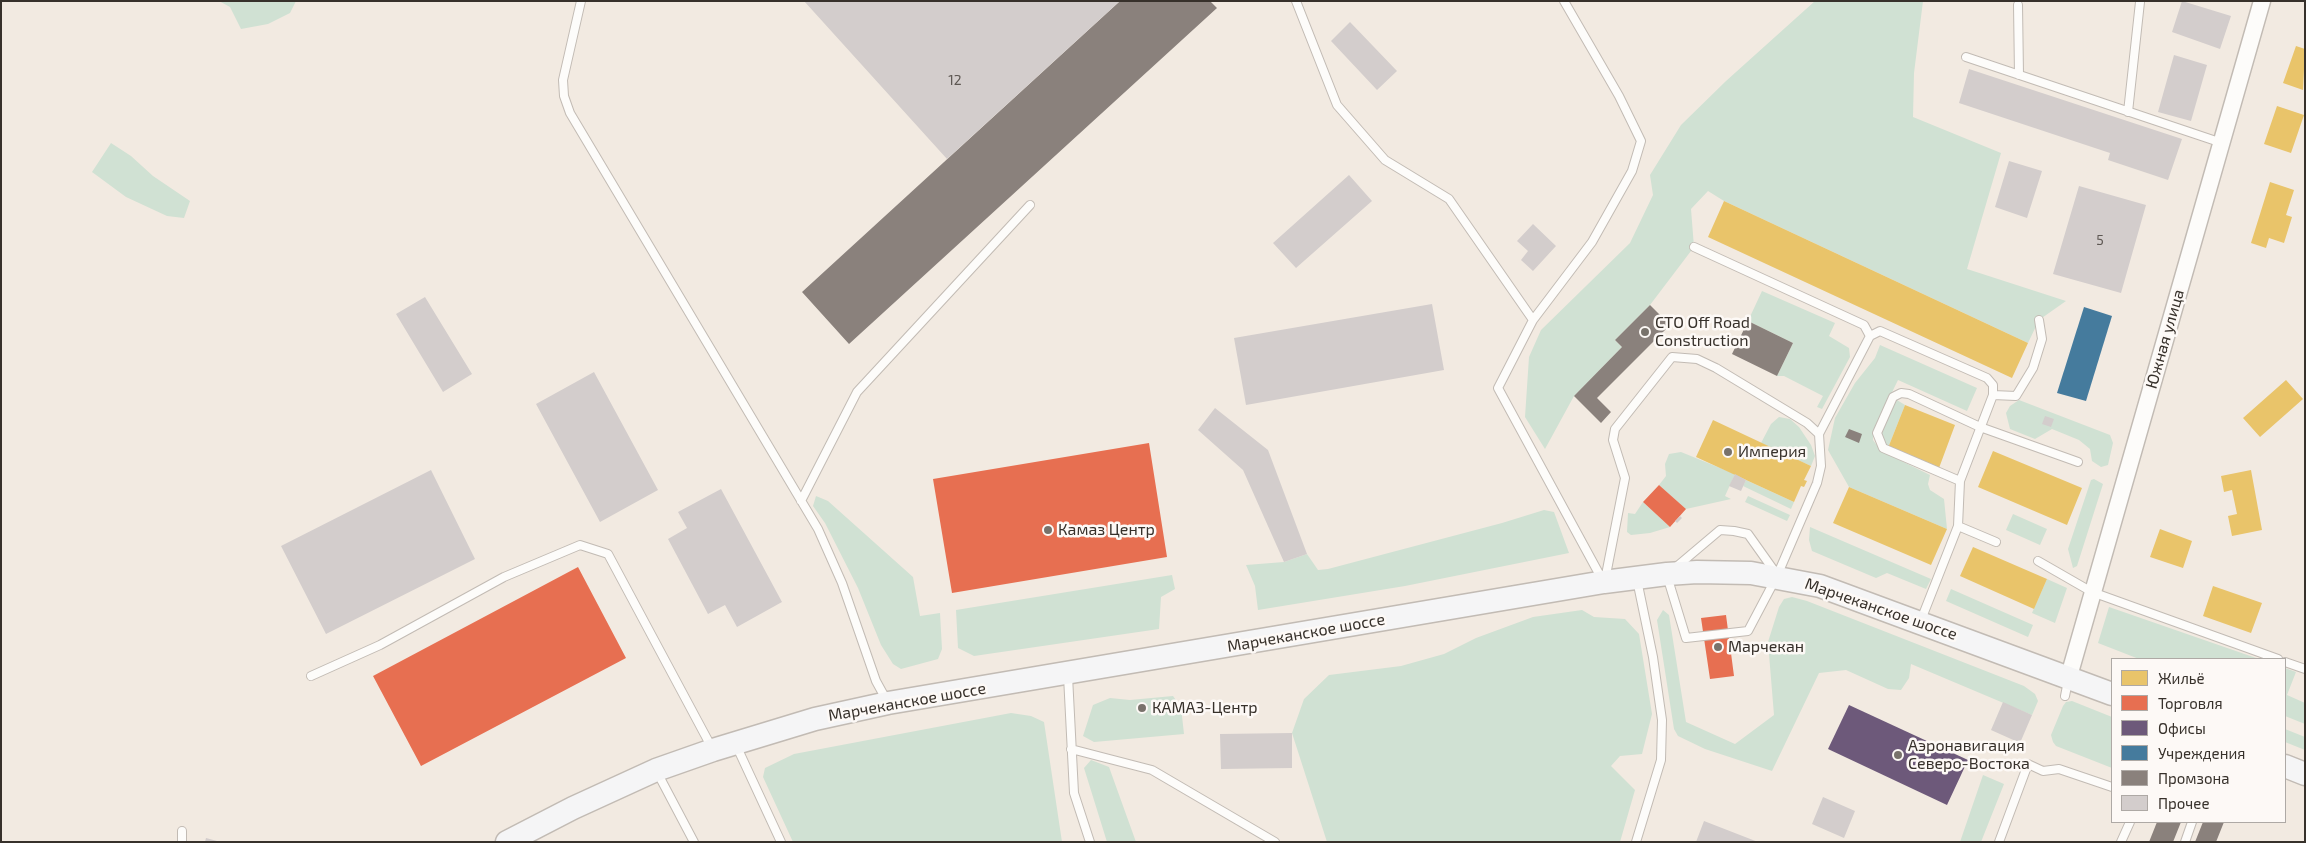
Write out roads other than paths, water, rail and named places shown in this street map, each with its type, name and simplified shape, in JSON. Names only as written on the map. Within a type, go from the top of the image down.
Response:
[{"type":"street","name":"Южная улица","points":[[2067,686],[2092,592],[2262,1]]},
{"type":"street","name":"Марчеканское шоссе","points":[[514,840],[573,808],[656,770],[713,750],[815,719],[888,703],[1604,582],[1667,574],[1725,572],[1778,576],[1820,586],[1920,623],[2067,686],[2111,694]]},
{"type":"street","points":[[2286,766],[2305,774]]},
{"type":"lane","points":[[581,1],[563,80],[564,96],[570,113],[818,529],[842,583],[876,680],[888,703]]},
{"type":"lane","points":[[1296,1],[1337,105],[1385,160],[1449,199],[1533,320]]},
{"type":"lane","points":[[1564,1],[1619,96],[1641,141],[1632,171],[1592,242],[1533,320],[1498,388],[1604,582]]},
{"type":"lane","points":[[2128,112],[2140,2]]},
{"type":"lane","points":[[2018,5],[2019,75]]},
{"type":"lane","points":[[1966,57],[2222,143]]},
{"type":"lane","points":[[801,501],[857,392],[1030,205]]},
{"type":"lane","points":[[1694,247],[1864,325],[1870,336]]},
{"type":"lane","points":[[1993,395],[2016,396],[2033,368],[2042,339],[2039,320]]},
{"type":"lane","points":[[1778,576],[1748,534],[1720,530],[1667,574],[1686,638],[1748,631],[1778,576],[1820,473],[1819,434],[1870,336],[1878,332],[1886,332],[1988,378],[1993,383],[1993,395],[1960,481],[1958,526],[1920,623]]},
{"type":"lane","points":[[1604,582],[1625,478],[1613,440],[1615,429],[1672,356],[1697,359],[1716,368],[1807,423],[1819,434]]},
{"type":"lane","points":[[1960,481],[1883,448],[1877,433],[1893,397],[1901,393],[1909,394],[1980,427],[2078,462]]},
{"type":"lane","points":[[1958,526],[1996,542]]},
{"type":"lane","points":[[312,676],[380,644],[504,577],[580,545],[608,554],[713,750]]},
{"type":"lane","points":[[2038,561],[2092,592],[2275,658]]},
{"type":"lane","points":[[1636,842],[1661,760],[1662,720],[1653,656],[1637,578]]},
{"type":"lane","points":[[2286,662],[2305,669]]},
{"type":"lane","points":[[1068,674],[1074,793],[1090,842]]},
{"type":"lane","points":[[736,743],[781,842]]},
{"type":"lane","points":[[1071,749],[1152,770],[1275,842]]},
{"type":"lane","points":[[1999,842],[2028,764],[2043,770],[2059,769],[2111,787]]},
{"type":"lane","points":[[656,770],[694,842]]},
{"type":"lane","points":[[2121,842],[2130,823]]},
{"type":"lane","points":[[2185,842],[2192,823]]},
{"type":"lane","points":[[182,831],[182,842]]},
{"type":"place","name":"СТО Off Road Construction","points":[[1645,332]]},
{"type":"place","name":"Империя","points":[[1728,452]]},
{"type":"place","name":"Камаз Центр","points":[[1048,530]]},
{"type":"place","name":"Марчекан","points":[[1718,647]]},
{"type":"place","name":"КАМАЗ-Центр","points":[[1142,708]]},
{"type":"place","name":"Аэронавигация Северо-Востока","points":[[1898,755]]}]
